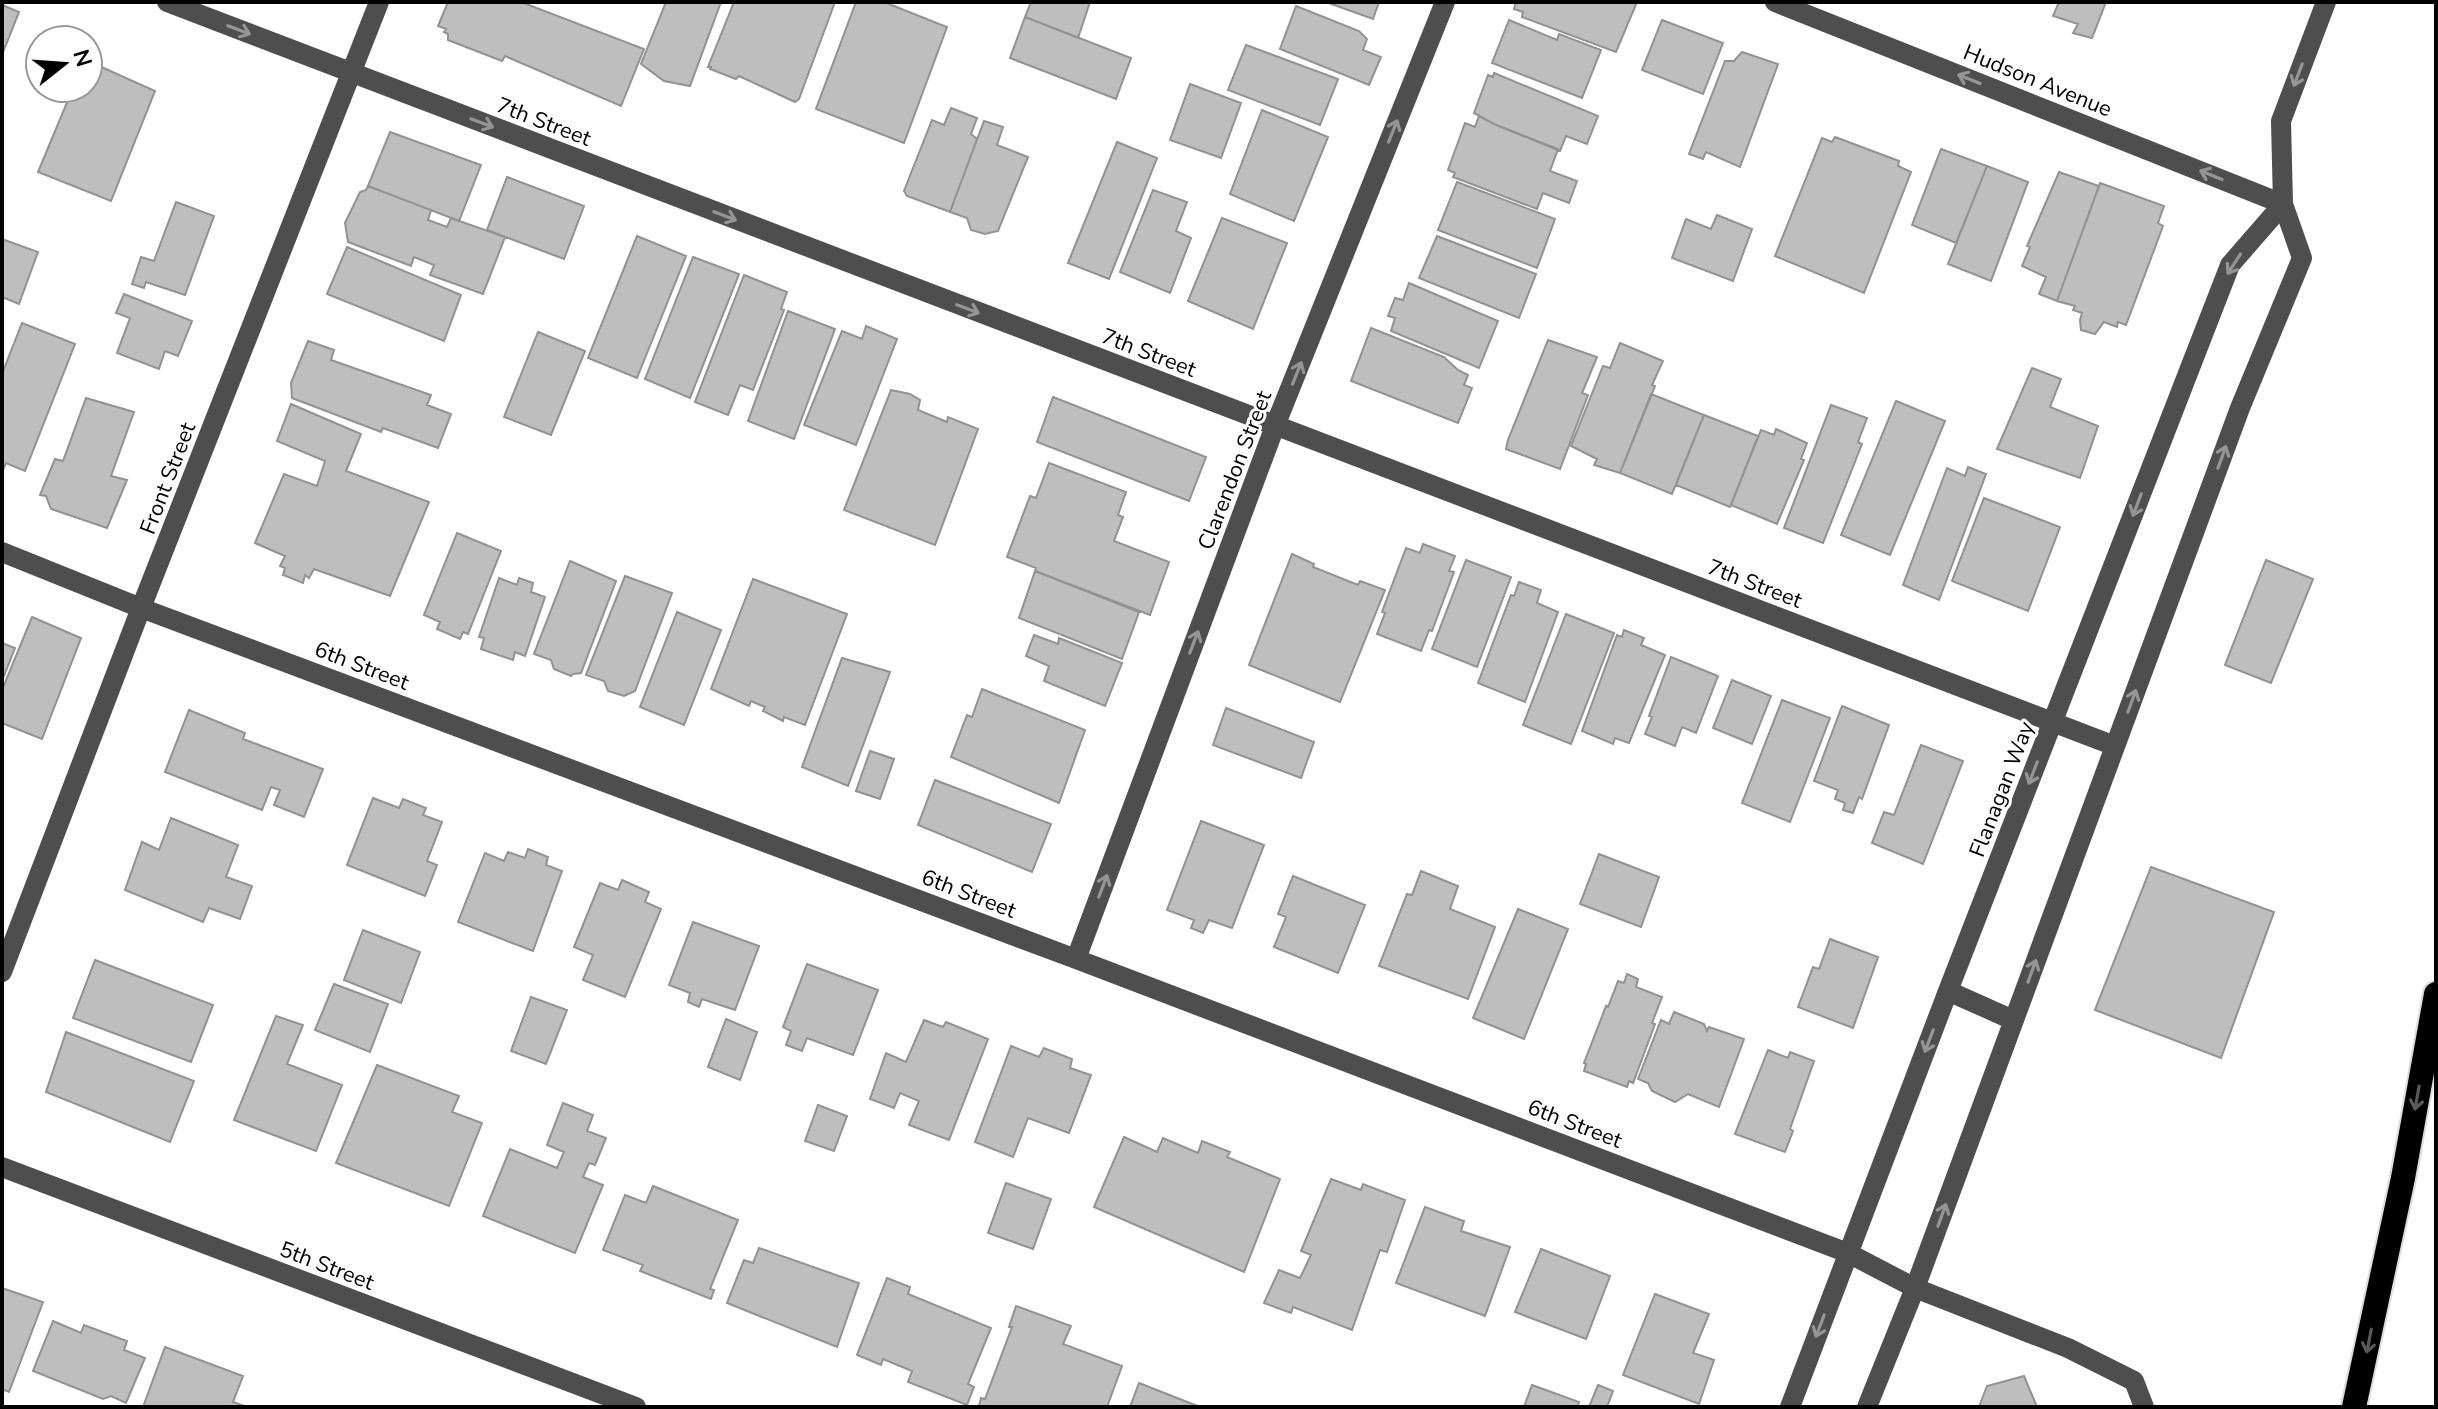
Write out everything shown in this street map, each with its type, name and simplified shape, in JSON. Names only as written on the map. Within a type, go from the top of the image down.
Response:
[{"type":"highway","points":[[2354,1407],[2403,1178],[2436,994]]},
{"type":"street","name":"7th Street","points":[[167,2],[2115,746]]},
{"type":"street","name":"Front Street","points":[[2,972],[379,2]]},
{"type":"street","name":"Clarendon Street","points":[[1076,959],[1275,426],[1445,2]]},
{"type":"street","name":"Hudson Avenue","points":[[1775,2],[2283,204]]},
{"type":"street","points":[[1867,1407],[1915,1288],[2235,423],[2302,258],[2283,204],[2281,121],[2326,2]]},
{"type":"street","name":"Flanagan Way","points":[[1790,1407],[2230,265],[2283,204]]},
{"type":"street","name":"6th Street","points":[[2,552],[141,608],[1848,1253],[1915,1288],[2068,1348],[2134,1381],[2144,1407]]},
{"type":"street","points":[[1948,991],[2013,1020]]},
{"type":"street","name":"5th Street","points":[[2,1167],[636,1407]]},
{"type":"building","points":[[448,2],[521,2],[644,49],[621,106],[505,56],[502,61],[448,40],[448,34],[444,32],[446,29],[438,26]]},
{"type":"building","points":[[666,2],[721,2],[690,86],[664,81],[641,64]]},
{"type":"building","points":[[734,2],[835,2],[799,99],[795,102],[739,76],[736,79],[708,67]]},
{"type":"building","points":[[856,2],[884,2],[947,27],[904,143],[816,109]]},
{"type":"building","points":[[1031,2],[1090,2],[1078,38],[1025,17]]},
{"type":"building","points":[[1326,2],[1379,2],[1373,19]]},
{"type":"building","points":[[1516,2],[1637,2],[1616,52],[1522,17],[1523,12],[1514,9]]},
{"type":"building","points":[[2059,2],[2106,2],[2092,38],[2073,33],[2078,24],[2053,16]]},
{"type":"building","points":[[2,5],[19,12],[2,55]]},
{"type":"building","points":[[1296,6],[1359,31],[1367,39],[1363,50],[1381,57],[1369,85],[1280,49]]},
{"type":"building","points":[[1025,17],[1131,58],[1116,99],[1010,58]]},
{"type":"building","points":[[1509,20],[1557,40],[1559,34],[1601,50],[1582,98],[1492,63]]},
{"type":"building","points":[[1662,20],[1723,43],[1703,94],[1642,70]]},
{"type":"building","points":[[1246,45],[1338,79],[1320,125],[1228,90]]},
{"type":"building","points":[[1742,52],[1778,64],[1740,167],[1706,152],[1703,159],[1689,154],[1725,61],[1734,61]]},
{"type":"building","points":[[104,68],[155,91],[111,201],[38,172],[66,104],[104,104]]},
{"type":"building","points":[[1494,73],[1598,116],[1587,144],[1566,136],[1560,151],[1474,113],[1488,75],[1493,77]]},
{"type":"building","points":[[1190,84],[1241,103],[1221,158],[1170,140]]},
{"type":"building","points":[[951,108],[977,118],[971,134],[977,139],[950,212],[907,196],[904,191],[932,120],[944,125]]},
{"type":"building","points":[[1262,110],[1328,137],[1294,221],[1230,194]]},
{"type":"building","points":[[1479,116],[1558,149],[1550,171],[1577,181],[1569,203],[1543,193],[1537,209],[1453,177],[1455,173],[1448,170],[1465,123],[1475,127]]},
{"type":"building","points":[[984,121],[1003,127],[997,145],[1028,157],[998,231],[985,234],[971,230],[967,218],[950,212]]},
{"type":"building","points":[[390,132],[481,165],[459,221],[368,186]]},
{"type":"building","points":[[1835,137],[1899,161],[1898,166],[1911,172],[1864,293],[1775,256],[1822,138],[1832,142]]},
{"type":"building","points":[[1117,142],[1157,158],[1109,279],[1068,263]]},
{"type":"building","points":[[1941,149],[1987,166],[1956,243],[1912,225]]},
{"type":"building","points":[[1987,166],[2028,182],[1991,281],[1948,264]]},
{"type":"building","points":[[2059,172],[2099,186],[2057,301],[2039,294],[2046,277],[2022,266],[2030,247],[2027,246]]},
{"type":"building","points":[[507,177],[584,206],[564,259],[487,230]]},
{"type":"building","points":[[1457,182],[1555,219],[1537,268],[1438,230]]},
{"type":"building","points":[[2100,183],[2164,206],[2158,223],[2163,226],[2126,325],[2118,322],[2117,327],[2104,322],[2095,334],[2081,330],[2082,313],[2073,310],[2075,306],[2057,301]]},
{"type":"building","points":[[368,186],[431,210],[428,220],[447,227],[451,218],[505,237],[483,294],[430,275],[434,265],[414,257],[411,266],[348,242],[345,223],[360,192]]},
{"type":"building","points":[[1153,190],[1187,202],[1176,231],[1191,238],[1170,293],[1120,272]]},
{"type":"building","points":[[176,202],[214,216],[185,295],[146,282],[144,288],[132,284],[141,257],[154,261]]},
{"type":"building","points":[[1717,215],[1752,229],[1733,281],[1672,258],[1686,219],[1711,229]]},
{"type":"building","points":[[1222,218],[1287,243],[1253,329],[1188,301]]},
{"type":"building","points":[[637,236],[686,256],[637,378],[588,358]]},
{"type":"building","points":[[1437,236],[1536,274],[1519,318],[1419,278]]},
{"type":"building","points":[[2,239],[38,252],[19,304],[2,297]]},
{"type":"building","points":[[347,247],[461,295],[444,341],[327,294]]},
{"type":"building","points":[[693,257],[739,274],[690,398],[645,379]]},
{"type":"building","points":[[744,275],[787,292],[781,309],[784,310],[753,390],[740,385],[728,415],[695,402]]},
{"type":"building","points":[[1409,283],[1498,321],[1479,368],[1391,331],[1395,318],[1388,316],[1395,298],[1403,300]]},
{"type":"building","points":[[124,294],[192,321],[178,356],[165,351],[159,369],[117,353],[130,318],[116,313]]},
{"type":"building","points":[[788,311],[835,329],[794,439],[748,421]]},
{"type":"building","points":[[22,323],[75,344],[25,471],[6,463],[2,473],[2,374]]},
{"type":"building","points":[[866,326],[897,339],[856,445],[804,425],[842,331],[862,339]]},
{"type":"building","points":[[1371,328],[1444,357],[1468,375],[1464,385],[1472,388],[1458,423],[1351,381]]},
{"type":"building","points":[[538,332],[585,351],[551,435],[504,417]]},
{"type":"building","points":[[1548,340],[1597,357],[1582,393],[1588,395],[1560,469],[1506,449]]},
{"type":"building","points":[[308,341],[334,350],[331,360],[431,395],[427,405],[451,414],[438,448],[383,428],[381,432],[292,398],[291,383]]},
{"type":"building","points":[[1620,343],[1663,361],[1620,473],[1594,465],[1597,459],[1571,446],[1603,366],[1610,368]]},
{"type":"building","points":[[2032,368],[2061,379],[2050,407],[2098,426],[2080,478],[1997,449]]},
{"type":"building","points":[[891,390],[910,394],[920,400],[918,410],[947,422],[948,417],[978,429],[935,545],[844,510]]},
{"type":"building","points":[[1651,394],[1704,415],[1672,494],[1620,473]]},
{"type":"building","points":[[1053,397],[1206,457],[1189,501],[1037,442]]},
{"type":"building","points":[[86,398],[134,412],[111,476],[127,480],[107,528],[51,509],[46,496],[40,495],[55,459],[63,461]]},
{"type":"building","points":[[1896,401],[1945,421],[1890,555],[1841,535]]},
{"type":"building","points":[[291,404],[361,434],[346,471],[429,502],[390,596],[314,569],[309,578],[305,575],[303,583],[283,575],[285,568],[280,566],[285,556],[255,543],[284,474],[317,486],[325,461],[277,441]]},
{"type":"building","points":[[1831,405],[1867,418],[1858,442],[1862,444],[1823,543],[1784,528]]},
{"type":"building","points":[[1704,415],[1758,436],[1730,507],[1676,485]]},
{"type":"building","points":[[1776,429],[1807,443],[1801,459],[1804,460],[1777,524],[1731,505],[1761,430],[1774,435]]},
{"type":"building","points":[[1049,463],[1126,492],[1118,515],[1123,517],[1114,541],[1169,562],[1150,615],[1035,571],[1036,568],[1007,557],[1030,496],[1036,498]]},
{"type":"building","points":[[1968,467],[1986,474],[1939,600],[1903,585],[1947,468],[1965,476]]},
{"type":"building","points":[[1984,498],[2060,527],[2028,611],[1952,581]]},
{"type":"building","points":[[457,533],[501,551],[468,634],[463,632],[460,639],[437,629],[440,622],[424,615]]},
{"type":"building","points":[[1423,544],[1455,556],[1449,571],[1454,572],[1432,631],[1429,630],[1421,651],[1377,634],[1406,548],[1420,553]]},
{"type":"building","points":[[1292,554],[1314,564],[1313,567],[1358,585],[1360,581],[1385,590],[1340,702],[1249,665]]},
{"type":"building","points":[[1466,560],[1511,577],[1477,667],[1432,649]]},
{"type":"building","points":[[2266,560],[2313,579],[2271,683],[2225,665]]},
{"type":"building","points":[[570,561],[616,581],[581,673],[571,676],[554,669],[551,660],[534,654]]},
{"type":"building","points":[[1035,571],[1139,612],[1122,659],[1019,618]]},
{"type":"building","points":[[625,576],[672,593],[635,691],[624,696],[608,691],[604,681],[586,675]]},
{"type":"building","points":[[499,578],[517,585],[519,578],[533,583],[531,592],[545,597],[525,656],[515,652],[513,660],[481,649],[484,638],[479,637]]},
{"type":"building","points":[[753,579],[847,614],[805,725],[784,717],[783,721],[763,711],[765,707],[751,701],[749,706],[711,689]]},
{"type":"building","points":[[1519,582],[1541,590],[1537,603],[1558,612],[1525,702],[1478,683],[1511,595],[1514,596]]},
{"type":"building","points":[[677,612],[721,630],[684,725],[640,707]]},
{"type":"building","points":[[1566,614],[1614,633],[1571,744],[1523,725]]},
{"type":"building","points":[[32,617],[81,638],[42,739],[2,723],[2,690]]},
{"type":"building","points":[[1624,630],[1644,638],[1641,645],[1665,655],[1629,743],[1615,738],[1613,744],[1582,731],[1617,635],[1622,637]]},
{"type":"building","points":[[1034,635],[1058,644],[1059,638],[1122,663],[1105,706],[1044,681],[1049,666],[1026,656]]},
{"type":"building","points":[[2,643],[15,648],[2,681]]},
{"type":"building","points":[[1671,657],[1718,676],[1696,733],[1682,727],[1675,746],[1645,734]]},
{"type":"building","points":[[842,658],[890,672],[848,786],[802,767]]},
{"type":"building","points":[[1732,680],[1771,696],[1752,744],[1713,728]]},
{"type":"building","points":[[982,689],[1085,730],[1059,803],[951,757],[967,715],[972,717]]},
{"type":"building","points":[[1782,700],[1830,718],[1790,822],[1742,803]]},
{"type":"building","points":[[1842,706],[1889,725],[1862,799],[1859,797],[1853,813],[1843,810],[1845,803],[1835,799],[1838,790],[1814,781]]},
{"type":"building","points":[[1226,708],[1314,742],[1301,778],[1213,745]]},
{"type":"building","points":[[189,710],[245,733],[243,739],[323,769],[304,817],[274,805],[280,790],[271,787],[262,810],[165,772]]},
{"type":"building","points":[[1921,745],[1963,761],[1923,864],[1872,843],[1884,812],[1894,815]]},
{"type":"building","points":[[870,751],[894,759],[880,799],[856,791]]},
{"type":"building","points":[[935,780],[1051,824],[1032,872],[918,825]]},
{"type":"building","points":[[373,798],[399,808],[403,799],[426,808],[423,815],[442,822],[427,861],[437,865],[425,896],[347,865]]},
{"type":"building","points":[[171,818],[238,845],[226,877],[252,886],[240,919],[209,908],[203,922],[125,890],[142,842],[159,850]]},
{"type":"building","points":[[1201,821],[1264,845],[1232,928],[1209,920],[1203,933],[1191,928],[1194,920],[1167,910]]},
{"type":"building","points":[[528,849],[548,857],[546,865],[562,871],[533,951],[458,922],[485,853],[504,861],[508,852],[525,858]]},
{"type":"building","points":[[1599,854],[1659,877],[1641,927],[1580,904]]},
{"type":"building","points":[[2151,867],[2274,912],[2221,1058],[2095,1010]]},
{"type":"building","points":[[1421,871],[1458,886],[1450,909],[1495,927],[1468,999],[1379,966],[1407,894],[1412,895]]},
{"type":"building","points":[[1293,876],[1365,905],[1338,973],[1274,947],[1286,917],[1278,914]]},
{"type":"building","points":[[622,880],[649,892],[645,902],[661,909],[625,997],[583,980],[593,955],[574,947],[600,883],[618,890]]},
{"type":"building","points":[[1518,909],[1568,929],[1524,1039],[1473,1018]]},
{"type":"building","points":[[693,922],[759,946],[735,1010],[702,999],[699,1007],[688,1002],[690,993],[669,985]]},
{"type":"building","points":[[363,930],[420,952],[401,1003],[344,980]]},
{"type":"building","points":[[1830,939],[1878,957],[1853,1028],[1798,1007],[1813,967],[1819,969]]},
{"type":"building","points":[[95,960],[213,1005],[191,1062],[73,1018]]},
{"type":"building","points":[[807,964],[878,990],[853,1055],[807,1038],[802,1051],[786,1045],[791,1031],[783,1027]]},
{"type":"building","points":[[1627,974],[1638,979],[1636,987],[1662,997],[1633,1083],[1629,1081],[1627,1087],[1584,1071],[1584,1063],[1618,981],[1624,983]]},
{"type":"building","points":[[334,984],[388,1004],[370,1052],[315,1030]]},
{"type":"building","points":[[531,997],[567,1010],[546,1064],[511,1051]]},
{"type":"building","points":[[1674,1012],[1704,1024],[1707,1031],[1709,1027],[1744,1039],[1719,1107],[1688,1094],[1675,1102],[1652,1091],[1648,1083],[1638,1079],[1661,1020],[1669,1024]]},
{"type":"building","points":[[276,1016],[303,1025],[287,1064],[342,1085],[316,1151],[234,1120]]},
{"type":"building","points":[[726,1019],[757,1032],[740,1080],[708,1067]]},
{"type":"building","points":[[924,1020],[943,1027],[946,1022],[988,1039],[949,1140],[909,1125],[919,1101],[900,1093],[894,1108],[870,1099],[886,1053],[906,1062]]},
{"type":"building","points":[[66,1032],[194,1081],[170,1142],[46,1092]]},
{"type":"building","points":[[1011,1046],[1039,1057],[1044,1048],[1072,1059],[1070,1068],[1091,1075],[1069,1133],[1028,1118],[1013,1157],[975,1142]]},
{"type":"building","points":[[1768,1050],[1788,1058],[1790,1052],[1814,1061],[1785,1152],[1735,1134]]},
{"type":"building","points":[[377,1065],[459,1096],[452,1112],[482,1123],[449,1206],[336,1163]]},
{"type":"building","points":[[563,1103],[593,1115],[587,1131],[606,1138],[595,1165],[589,1163],[583,1177],[603,1185],[575,1253],[483,1216],[510,1149],[557,1168],[564,1152],[547,1145]]},
{"type":"building","points":[[818,1105],[847,1116],[834,1151],[805,1141]]},
{"type":"building","points":[[1124,1137],[1157,1152],[1163,1138],[1198,1153],[1202,1141],[1230,1152],[1227,1157],[1280,1179],[1244,1272],[1094,1207]]},
{"type":"building","points":[[1331,1179],[1361,1190],[1363,1184],[1405,1200],[1387,1252],[1380,1250],[1352,1330],[1293,1307],[1291,1313],[1264,1303],[1279,1270],[1300,1278],[1311,1255],[1301,1251]]},
{"type":"building","points":[[1006,1183],[1051,1199],[1033,1249],[988,1233]]},
{"type":"building","points":[[653,1186],[738,1220],[710,1289],[714,1290],[711,1299],[640,1271],[643,1265],[603,1250],[625,1195],[646,1203]]},
{"type":"building","points":[[1425,1207],[1464,1221],[1461,1231],[1510,1247],[1485,1316],[1396,1283]]},
{"type":"building","points":[[759,1248],[859,1283],[837,1347],[727,1303],[744,1260],[753,1263]]},
{"type":"building","points":[[1541,1249],[1610,1276],[1586,1339],[1515,1312]]},
{"type":"building","points":[[887,1278],[910,1287],[908,1294],[991,1328],[968,1384],[974,1387],[967,1405],[908,1382],[912,1371],[883,1359],[881,1365],[857,1355]]},
{"type":"building","points":[[2,1288],[43,1302],[9,1392],[2,1389]]},
{"type":"building","points":[[1655,1294],[1709,1314],[1693,1353],[1714,1360],[1699,1404],[1623,1375]]},
{"type":"building","points":[[1016,1306],[1071,1326],[1063,1344],[1122,1366],[1107,1407],[979,1406],[981,1398],[985,1399],[1012,1327],[1009,1327]]},
{"type":"building","points":[[53,1321],[81,1333],[84,1325],[127,1341],[124,1350],[145,1358],[126,1403],[111,1396],[103,1399],[33,1371]]},
{"type":"building","points":[[165,1347],[243,1376],[233,1402],[247,1407],[143,1407]]},
{"type":"building","points":[[2024,1376],[2037,1407],[1979,1407],[1987,1386]]},
{"type":"building","points":[[1139,1383],[1200,1407],[1130,1407]]},
{"type":"building","points":[[1532,1385],[1579,1402],[1577,1407],[1524,1407]]},
{"type":"building","points":[[1598,1385],[1613,1391],[1607,1407],[1589,1407]]}]
